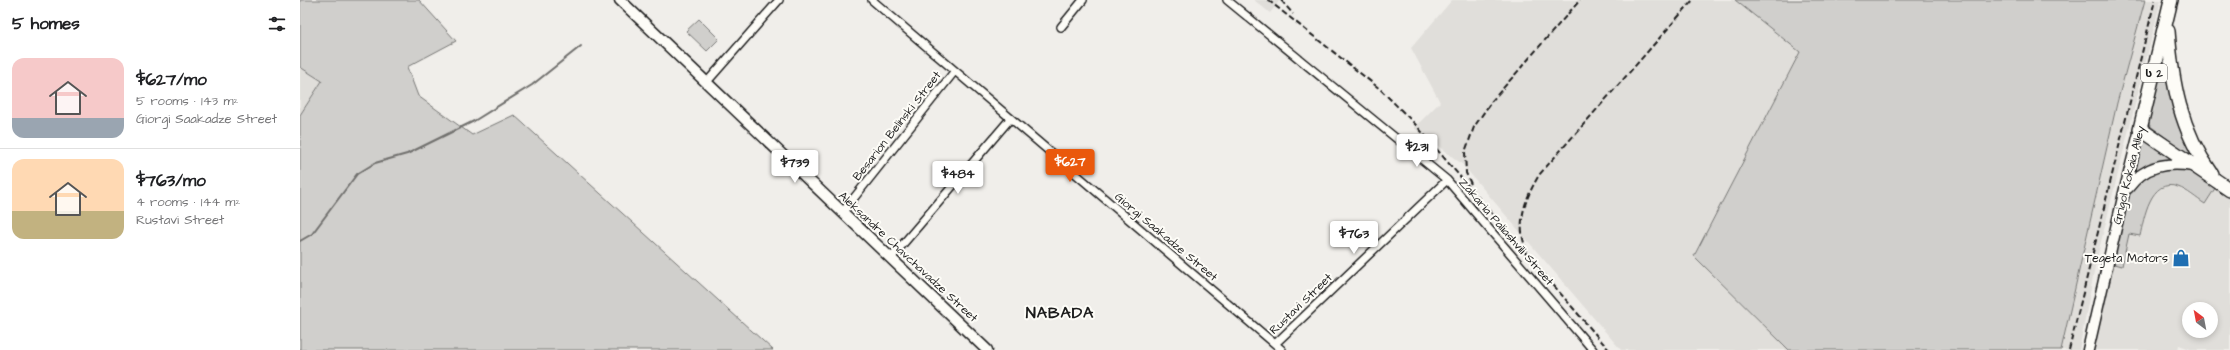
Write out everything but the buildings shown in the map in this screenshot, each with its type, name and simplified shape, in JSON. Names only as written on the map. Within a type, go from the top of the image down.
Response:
[{"type":"highway","name":"Grigol Kokaia Alley","points":[[2140,129],[2170,0]]},
{"type":"highway","points":[[2167,17],[2171,71],[2179,106],[2190,135],[2205,165],[2215,178]]},
{"type":"highway","points":[[2140,129],[2215,178],[2230,190]]},
{"type":"street","name":"Aleksandre Chavchavadze Street","points":[[620,0],[842,213],[988,350]]},
{"type":"street","points":[[706,83],[779,0]]},
{"type":"street","name":"Giorgi Saakadze Street","points":[[872,0],[954,72],[1282,350]]},
{"type":"street","points":[[1062,27],[1083,0]]},
{"type":"street","name":"Zakaria Paliashvili Street","points":[[1227,0],[1447,180],[1593,350]]},
{"type":"street","name":"Besarion Belinski Street","points":[[842,213],[954,72]]},
{"type":"street","points":[[891,258],[1010,119]]},
{"type":"street","name":"Grigol Kokaia Alley","points":[[2088,350],[2140,129]]},
{"type":"street","points":[[2124,193],[2135,178],[2157,166],[2177,163],[2197,167]]},
{"type":"street","name":"Rustavi Street","points":[[1275,344],[1447,180]]},
{"type":"shaded area","points":[[300,0],[419,0],[456,41],[407,67],[418,96],[472,135],[514,115],[773,350],[300,350],[300,115],[322,81],[300,67]]},
{"type":"shaded area","points":[[1254,0],[1280,0],[1270,13]]},
{"type":"shaded area","points":[[1452,0],[1735,0],[1800,52],[1694,256],[1789,350],[1621,350],[1462,164],[1414,128],[1440,102],[1411,48]]},
{"type":"shaded area","points":[[1735,0],[2145,0],[2117,103],[2061,350],[1789,350],[1694,256],[1800,52]]},
{"type":"shaded area","points":[[2145,0],[2161,0],[2096,262],[2079,350],[2061,350],[2117,103]]},
{"type":"shaded area","points":[[699,19],[719,39],[707,51],[686,31]]},
{"type":"shaded area","points":[[2162,53],[2166,55],[2168,81],[2174,106],[2194,153],[2193,156],[2190,156],[2149,125],[2148,119]]},
{"type":"shaded area","points":[[300,67],[322,81],[300,115]]},
{"type":"shaded area","points":[[2146,141],[2174,159],[2151,162],[2135,172],[2141,143]]},
{"type":"shaded area","points":[[2177,163],[2219,182],[2205,204],[2181,188],[2168,185],[2161,188],[2155,193],[2146,210],[2140,236],[2129,234],[2122,266],[2108,262],[2124,193],[2135,178]]},
{"type":"shaded area","points":[[2219,182],[2230,190],[2230,350],[2193,350],[2179,345],[2178,350],[2089,350],[2108,262],[2122,265],[2129,234],[2140,236],[2147,204],[2156,192],[2166,186],[2178,187],[2205,204]]},
{"type":"waterway","points":[[300,241],[312,234],[357,174],[375,163],[407,154],[474,121],[532,85],[581,46]]},
{"type":"railway","points":[[1268,0],[1380,89],[1415,124],[1609,350]]},
{"type":"railway","points":[[1281,0],[1293,14]]},
{"type":"railway","points":[[1471,184],[1466,173],[1465,152],[1474,127],[1491,102],[1580,0]]},
{"type":"railway","points":[[1527,251],[1523,241],[1523,212],[1526,202],[1539,175],[1693,0]]},
{"type":"railway","points":[[2069,350],[2155,0]]},
{"type":"place","name":"Tegeta Motors","points":[[2181,258]]},
{"type":"district","name":"NABADA","points":[[1060,313]]}]
